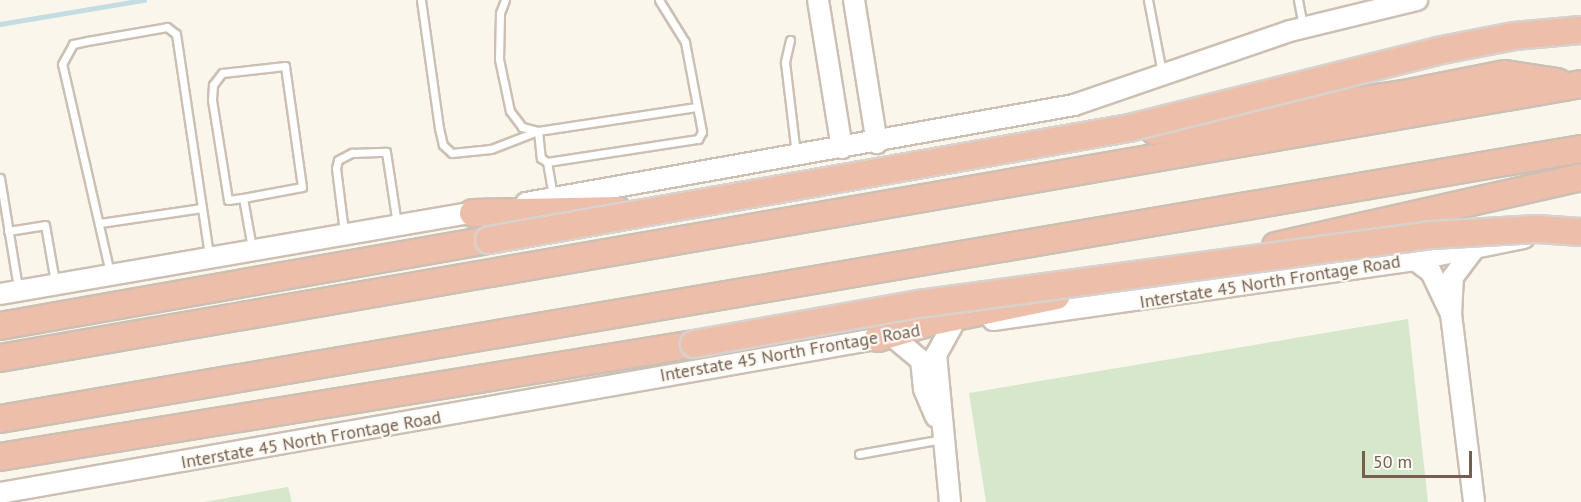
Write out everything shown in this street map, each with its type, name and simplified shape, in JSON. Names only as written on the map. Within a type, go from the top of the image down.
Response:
[{"type":"highway","points":[[0,326],[1129,128],[1437,51],[1514,36],[1581,30]]},
{"type":"highway","points":[[473,213],[631,210],[1404,94],[1505,74],[1580,85]]},
{"type":"highway","points":[[0,358],[1580,85]]},
{"type":"highway","points":[[0,419],[1581,149]]},
{"type":"highway","points":[[885,337],[931,322],[1581,177]]},
{"type":"highway","points":[[0,457],[694,344],[919,304],[1423,236],[1537,229],[1581,232]]},
{"type":"main road","points":[[818,0],[842,148]]},
{"type":"main road","points":[[854,0],[877,143]]},
{"type":"main road","points":[[9,292],[877,143],[1074,105],[1304,28],[1417,0]]},
{"type":"main road","name":"Interstate 45 North Frontage Road","points":[[0,494],[885,337],[1415,260],[1473,250],[1581,225]]},
{"type":"main road","points":[[1473,250],[1453,277],[1450,314],[1474,502]]},
{"type":"main road","points":[[1415,260],[1431,272],[1450,314]]},
{"type":"main road","points":[[950,502],[941,433],[936,355],[952,326]]},
{"type":"main road","points":[[885,337],[921,360],[924,389],[941,433]]},
{"type":"lane","points":[[421,0],[443,145],[452,153],[463,154],[507,144],[538,131],[696,107]]},
{"type":"lane","points":[[505,0],[500,13],[499,59],[510,111],[522,127],[538,131]]},
{"type":"lane","points":[[538,131],[541,158],[547,162],[698,139],[702,132],[685,42],[659,0]]},
{"type":"lane","points":[[1148,0],[1163,76]]},
{"type":"lane","points":[[1298,0],[1304,28]]},
{"type":"lane","points":[[110,275],[100,223],[75,134],[62,64],[65,52],[73,45],[87,40],[167,27],[176,34],[209,258]]},
{"type":"lane","points":[[790,40],[785,62],[796,157]]},
{"type":"lane","points":[[285,66],[302,187],[243,198],[228,200],[212,100],[213,85],[222,73],[285,66]]},
{"type":"lane","points":[[345,235],[336,168],[338,160],[352,153],[386,152],[397,225]]},
{"type":"lane","points":[[547,162],[554,198]]},
{"type":"lane","points":[[0,178],[9,231],[9,292]]},
{"type":"lane","points":[[243,198],[252,251]]},
{"type":"lane","points":[[100,223],[202,208]]},
{"type":"lane","points":[[9,231],[45,225],[56,285]]},
{"type":"lane","points":[[859,454],[941,433]]},
{"type":"green space","points":[[1408,319],[1428,502],[986,502],[969,393]]},
{"type":"green space","points":[[288,487],[292,502],[204,502]]},
{"type":"waterway","points":[[0,24],[144,0]]}]
